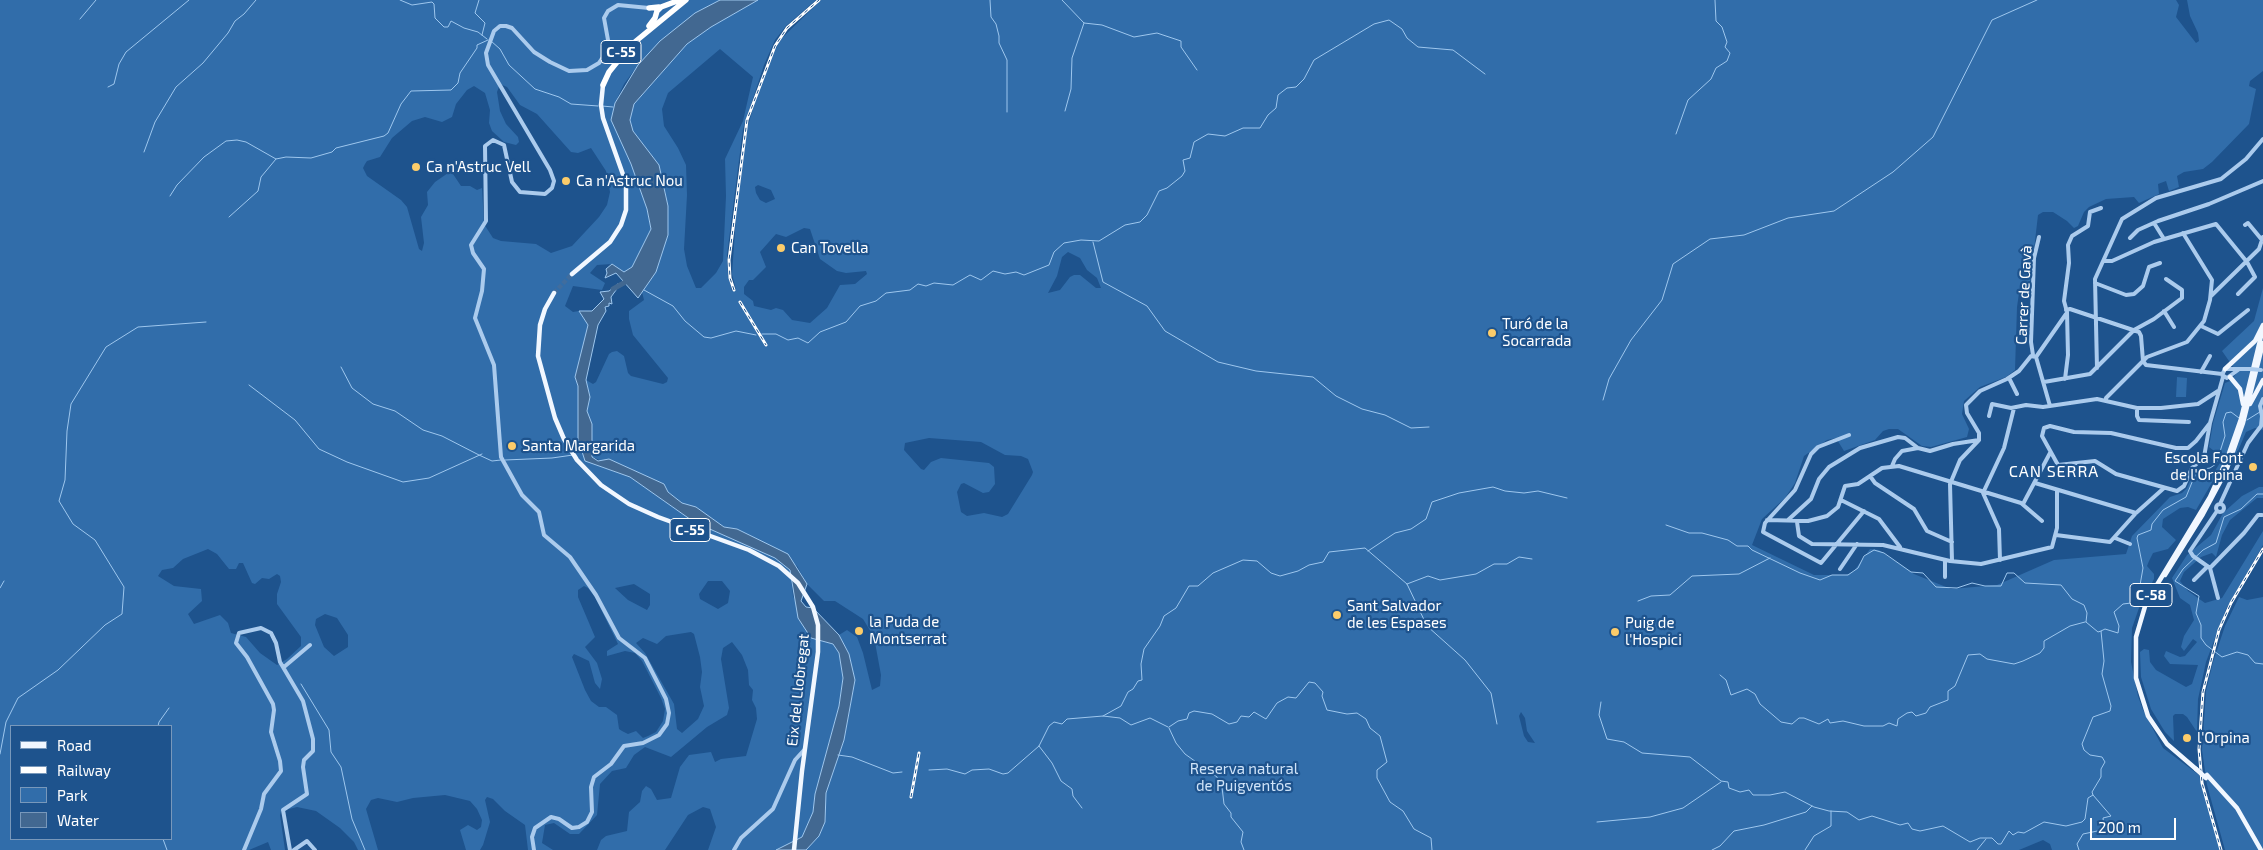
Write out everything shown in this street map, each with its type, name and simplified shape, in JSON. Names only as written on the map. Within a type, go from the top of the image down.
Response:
[{"type":"highway","points":[[648,28],[659,11],[681,0]]},
{"type":"highway","name":"C-55","points":[[602,89],[609,66],[619,54],[648,28],[686,0]]},
{"type":"highway","points":[[649,8],[659,11]]},
{"type":"highway","name":"C-55","points":[[659,11],[676,8]]},
{"type":"main road","name":"C-55","points":[[572,274],[610,242],[620,229],[626,210],[626,183],[603,118],[602,89]]},
{"type":"main road","name":"Eix del Llobregat","points":[[554,293],[543,312],[538,343],[539,360],[550,403],[566,444],[577,460],[613,494],[639,509],[767,558],[789,573],[805,593],[812,607],[818,625],[818,652],[794,850]]},
{"type":"main road","points":[[2225,372],[2255,340],[2263,327]]},
{"type":"main road","name":"C-58","points":[[2260,850],[2237,808],[2207,777],[2167,744],[2148,716],[2136,678],[2136,637],[2149,597],[2218,480],[2241,419],[2263,327]]},
{"type":"main road","name":"C-58","points":[[2196,768],[2169,742],[2150,715],[2138,678],[2138,638],[2149,604],[2212,499],[2228,465],[2241,428],[2263,343]]},
{"type":"main road","points":[[2231,376],[2240,389],[2243,398],[2241,419]]},
{"type":"main road","points":[[2241,428],[2263,380]]},
{"type":"street","points":[[534,850],[532,837],[536,828],[551,817],[559,819],[572,828],[579,827],[587,822],[591,814],[591,787],[594,778],[611,764],[624,746],[643,743],[659,735],[667,724],[669,711],[666,700],[645,658],[618,638],[596,595],[570,557],[544,535],[538,511],[522,495],[502,461],[494,366],[474,318],[482,291],[484,271],[471,245],[486,221],[485,146],[493,140],[504,145],[512,182],[520,192],[545,194],[552,188],[554,181],[550,170],[488,65],[487,51],[494,31],[502,26],[511,28],[534,52],[550,62],[566,70],[583,71],[597,65],[606,53],[608,40],[604,20],[608,11],[618,6],[649,8]]},
{"type":"street","points":[[2097,368],[2095,283],[2120,222],[2127,215],[2156,198],[2221,179],[2249,157],[2263,139]]},
{"type":"street","points":[[2130,238],[2138,230],[2154,223],[2208,204],[2263,181]]},
{"type":"street","points":[[2064,379],[2068,355],[2064,304],[2069,242],[2072,236],[2088,226],[2090,212],[2101,208]]},
{"type":"street","points":[[2154,223],[2164,239]]},
{"type":"street","points":[[2211,296],[2259,249],[2263,238],[2248,223],[2245,225]]},
{"type":"street","points":[[2104,261],[2112,261],[2164,239],[2216,224],[2247,262],[2255,280],[2238,294]]},
{"type":"street","points":[[2107,401],[2109,396],[2143,361],[2152,354],[2187,342],[2201,326],[2211,296],[2213,283],[2210,273],[2183,233]]},
{"type":"street","name":"Carrer de Gavà","points":[[2039,237],[2034,258],[2031,342],[2050,406]]},
{"type":"street","points":[[2095,283],[2123,294],[2131,294],[2143,286],[2149,267],[2160,262]]},
{"type":"street","points":[[2044,382],[2089,375],[2134,330],[2182,298],[2184,294],[2166,279]]},
{"type":"street","points":[[1952,561],[1951,483],[1960,460],[1979,440],[1979,433],[1966,413],[1966,405],[1982,390],[2009,378],[2035,356],[2070,308],[2139,332],[2142,336],[2143,361],[2146,366],[2201,372],[2262,370]]},
{"type":"street","points":[[2201,326],[2218,334],[2248,310]]},
{"type":"street","points":[[2164,311],[2174,327]]},
{"type":"street","points":[[2201,372],[2210,356]]},
{"type":"street","points":[[2231,376],[2238,370]]},
{"type":"street","points":[[2225,372],[2231,376]]},
{"type":"street","points":[[2225,372],[2231,376]]},
{"type":"street","points":[[2210,423],[2196,442],[2185,448],[2111,433],[2074,432],[2048,426],[2043,430],[2042,436],[2055,462],[2060,466],[2095,462],[2116,474],[2174,491],[2181,490],[2192,468],[2203,459],[2210,423],[2225,372]]},
{"type":"street","points":[[2009,378],[2017,394]]},
{"type":"street","points":[[1989,416],[1992,404],[2014,408],[2022,405],[2050,406],[2100,399],[2137,408],[2194,405],[2220,389]]},
{"type":"street","points":[[2218,598],[2209,567],[2190,551],[2217,511],[2220,512],[2223,509],[2220,504],[2248,443],[2261,426],[2260,406],[2263,399]]},
{"type":"street","points":[[2000,560],[1999,529],[1983,493],[2004,448],[2014,408]]},
{"type":"street","points":[[2137,408],[2139,420],[2189,422]]},
{"type":"street","points":[[1849,434],[1818,447],[1811,454],[1795,490],[1767,520],[1763,528],[1765,535],[1821,563],[1838,545],[1864,511]]},
{"type":"street","points":[[1788,520],[1811,499],[1824,472],[1850,453],[1898,437],[1908,440],[1918,448]]},
{"type":"street","points":[[1892,466],[1902,452],[1918,448],[1932,451],[1953,444],[1979,440]]},
{"type":"street","points":[[2023,504],[2050,453]]},
{"type":"street","points":[[1767,520],[1797,522],[1811,521],[1827,516],[1836,509],[1845,486],[1858,484],[1882,468],[1892,466],[1902,467],[2023,504],[2042,521]]},
{"type":"street","points":[[1870,476],[1875,483],[1914,509],[1927,531],[1952,542]]},
{"type":"street","points":[[2035,483],[2136,512]]},
{"type":"street","points":[[2056,535],[2105,543],[2115,538],[2136,512],[2164,488]]},
{"type":"street","points":[[1797,522],[1798,534],[1805,542],[1812,544],[1857,544],[1900,547],[1944,560],[1981,564],[2051,548],[2056,535],[2057,490]]},
{"type":"street","points":[[1841,500],[1879,520],[1900,547]]},
{"type":"street","points":[[2194,580],[2244,533],[2258,515],[2262,515]]},
{"type":"street","points":[[2115,538],[2130,544]]},
{"type":"street","points":[[1840,569],[1857,544]]},
{"type":"street","points":[[1944,560],[1945,577]]},
{"type":"street","points":[[244,850],[261,809],[264,794],[276,779],[281,768],[271,732],[274,708],[247,657],[237,647],[235,640],[239,633],[252,628],[268,631],[276,643],[280,662],[303,701],[313,739],[313,751],[304,760],[303,767],[306,794],[286,808],[282,814],[288,828],[290,850]]},
{"type":"street","points":[[284,667],[310,645]]},
{"type":"street","points":[[734,850],[741,838],[773,809],[795,760],[805,749]]},
{"type":"street","points":[[294,850],[307,841],[315,850]]},
{"type":"green space","points":[[0,0],[720,0],[695,13],[638,65],[624,84],[615,103],[611,120],[631,164],[647,209],[651,229],[632,267],[624,272],[612,264],[597,265],[590,273],[605,283],[602,290],[573,286],[565,306],[573,312],[579,311],[588,325],[575,377],[578,386],[578,419],[593,464],[630,477],[694,522],[775,558],[790,570],[793,596],[811,638],[833,644],[839,653],[843,678],[839,706],[815,794],[813,812],[802,837],[776,850],[708,850],[716,827],[710,809],[703,807],[688,815],[665,850],[597,850],[601,840],[606,836],[627,831],[629,812],[640,802],[642,791],[646,786],[651,789],[657,800],[671,798],[680,767],[689,755],[711,752],[715,762],[721,759],[746,756],[757,719],[756,708],[752,700],[753,690],[749,685],[748,670],[742,655],[732,642],[723,648],[721,659],[729,708],[727,715],[707,727],[671,757],[645,747],[634,755],[626,768],[612,771],[600,784],[597,815],[579,834],[570,834],[554,823],[545,825],[542,843],[553,850],[528,850],[525,825],[505,811],[493,799],[487,797],[485,800],[490,822],[483,845],[480,850],[466,850],[460,830],[468,825],[477,830],[481,827],[482,820],[477,809],[470,801],[445,795],[413,798],[397,802],[378,798],[371,800],[366,809],[378,850],[358,850],[354,842],[340,828],[316,811],[297,807],[281,811],[285,850],[271,850],[268,842],[249,850],[0,850]],"holes":[[[500,84],[507,87],[520,105],[537,114],[571,152],[578,153],[591,148],[606,171],[610,192],[607,205],[599,217],[572,246],[551,253],[536,244],[501,241],[493,238],[484,224],[482,188],[477,190],[470,186],[461,186],[451,171],[435,182],[427,192],[428,205],[421,217],[424,243],[422,251],[419,249],[407,207],[401,200],[367,176],[363,168],[367,161],[380,157],[392,138],[412,121],[425,117],[442,122],[452,117],[456,104],[467,90],[474,86],[485,93],[490,110],[489,123],[492,131],[504,142],[516,145],[519,142],[518,137],[506,124],[500,111],[497,92]],[[208,549],[217,554],[229,569],[236,569],[239,563],[243,563],[252,583],[255,584],[262,578],[269,579],[277,574],[280,576],[281,582],[277,594],[277,604],[301,637],[301,646],[287,659],[277,665],[260,653],[246,637],[231,633],[228,623],[220,615],[194,624],[188,614],[202,601],[201,589],[174,586],[158,576],[162,570],[173,568],[183,559]],[[708,581],[722,581],[730,591],[728,603],[718,609],[700,599],[699,594]],[[634,584],[650,594],[650,605],[647,610],[628,600],[615,588]],[[584,586],[595,597],[618,644],[607,651],[607,656],[625,651],[635,653],[642,661],[665,709],[663,721],[656,732],[643,738],[636,731],[628,734],[619,729],[617,715],[606,707],[599,707],[591,701],[572,657],[574,654],[589,661],[595,683],[600,689],[602,679],[597,663],[585,647],[595,637],[578,597],[578,590]],[[325,614],[337,618],[348,635],[348,647],[334,656],[324,647],[315,625],[316,619]],[[691,632],[694,634],[700,657],[702,672],[700,687],[704,706],[698,719],[682,733],[677,729],[674,704],[645,653],[636,643],[643,638],[657,644],[666,636]]]},
{"type":"green space","name":"Reserva natural de Puigventós","points":[[758,0],[816,0],[786,26],[775,40],[764,65],[743,129],[727,255],[728,274],[732,291],[736,290],[732,274],[736,216],[747,129],[755,102],[771,58],[781,39],[821,0],[2176,0],[2179,5],[2176,17],[2196,43],[2199,41],[2198,33],[2190,16],[2187,0],[2263,0],[2263,71],[2250,81],[2249,86],[2256,89],[2249,124],[2212,162],[2203,169],[2184,172],[2177,176],[2179,187],[2169,191],[2166,181],[2158,184],[2159,194],[2139,203],[2134,197],[2106,199],[2089,207],[2084,212],[2078,226],[2074,228],[2053,212],[2043,212],[2038,215],[2030,284],[2020,286],[2017,307],[2015,370],[2006,377],[1980,387],[1964,401],[1962,414],[1969,429],[1967,437],[1931,447],[1922,446],[1898,429],[1889,429],[1883,431],[1875,440],[1844,451],[1836,438],[1827,440],[1804,456],[1795,483],[1785,498],[1762,519],[1752,545],[1814,575],[1846,575],[1854,571],[1870,549],[1879,550],[1914,574],[1951,589],[1997,585],[2054,560],[2126,554],[2132,536],[2170,497],[2182,493],[2187,488],[2195,469],[2206,470],[2213,474],[2223,458],[2209,447],[2213,423],[2225,383],[2230,381],[2236,374],[2222,351],[2254,321],[2263,288],[2263,430],[2255,428],[2246,432],[2232,465],[2225,460],[2196,510],[2188,507],[2180,508],[2163,519],[2162,527],[2176,540],[2168,549],[2153,553],[2149,561],[2147,566],[2154,574],[2154,579],[2139,608],[2132,628],[2131,662],[2143,710],[2163,748],[2199,775],[2220,850],[2052,850],[2050,844],[2043,840],[2019,850],[806,850],[819,836],[825,822],[826,793],[844,740],[855,681],[849,654],[839,635],[847,630],[857,637],[872,690],[880,686],[881,675],[874,637],[863,619],[835,601],[824,601],[807,584],[797,566],[753,537],[737,529],[724,527],[696,507],[682,503],[668,492],[664,484],[592,457],[592,424],[587,411],[590,397],[586,380],[593,384],[596,382],[609,354],[617,351],[624,356],[628,373],[631,376],[663,384],[667,382],[668,378],[633,335],[629,319],[629,311],[644,300],[642,292],[656,272],[668,235],[668,206],[663,180],[659,165],[633,131],[630,120],[634,104],[687,44],[711,27]],"holes":[[[720,49],[753,77],[743,121],[725,159],[726,196],[723,261],[716,273],[701,288],[696,288],[687,266],[684,249],[687,195],[686,165],[664,126],[662,109],[668,93]],[[758,185],[771,190],[775,199],[766,203],[760,200],[755,187]],[[804,228],[810,229],[820,259],[837,271],[846,273],[866,271],[867,274],[855,284],[840,285],[827,308],[810,323],[792,320],[783,310],[776,308],[771,310],[754,306],[753,301],[744,294],[744,287],[749,280],[753,280],[766,267],[760,252],[776,234],[786,237]],[[1068,252],[1080,258],[1087,270],[1097,278],[1101,288],[1096,288],[1080,275],[1074,275],[1070,277],[1060,290],[1048,293],[1057,276],[1062,257]],[[929,438],[981,442],[1005,455],[1021,456],[1028,459],[1033,472],[1008,514],[1002,517],[984,513],[967,516],[961,512],[957,492],[961,484],[964,483],[983,493],[989,492],[995,484],[994,467],[989,463],[941,458],[931,462],[924,470],[904,450],[905,443]],[[1521,712],[1525,718],[1527,731],[1535,743],[1528,742],[1524,736],[1519,716]]]},
{"type":"green space","points":[[2177,377],[2187,378],[2186,397],[2176,397]]},
{"type":"green space","points":[[2259,487],[2263,487],[2263,498],[2257,498],[2230,520],[2222,535],[2216,557],[2212,553],[2201,557],[2184,572],[2180,581],[2188,591],[2205,603],[2222,598],[2263,531],[2263,545],[2226,609],[2206,662],[2198,699],[2197,732],[2187,717],[2183,714],[2175,714],[2173,716],[2174,741],[2165,732],[2151,709],[2141,677],[2140,652],[2144,649],[2149,650],[2150,662],[2156,670],[2186,687],[2192,684],[2198,665],[2170,664],[2164,656],[2166,651],[2180,657],[2185,656],[2197,642],[2193,639],[2184,651],[2181,647],[2184,636],[2194,620],[2190,605],[2180,598],[2172,578],[2187,555],[2211,535],[2223,513],[2242,496]]},
{"type":"green space","points":[[2239,597],[2247,600],[2263,597],[2263,850],[2225,850],[2207,785],[2202,750],[2206,691],[2213,662],[2225,626]]},
{"type":"water","points":[[720,0],[758,0],[711,27],[687,44],[634,104],[630,120],[633,131],[659,165],[668,206],[668,235],[656,272],[638,298],[616,273],[605,278],[606,269],[612,264],[624,272],[632,267],[651,229],[647,209],[631,164],[611,120],[615,103],[638,65],[660,41],[695,13]]},
{"type":"water","points":[[618,284],[619,286],[611,297],[612,304],[609,303],[609,306],[605,307],[606,311],[598,325],[586,380],[590,397],[587,411],[592,424],[592,457],[598,461],[609,459],[664,484],[668,492],[682,503],[696,507],[724,527],[737,529],[788,554],[807,584],[801,601],[806,607],[813,608],[839,635],[849,654],[855,680],[844,740],[826,793],[825,822],[819,836],[806,850],[776,850],[802,837],[813,812],[815,794],[839,706],[843,678],[839,653],[833,644],[811,638],[798,618],[790,570],[775,558],[694,522],[630,477],[585,461],[578,439],[578,386],[575,377],[588,325],[579,311],[592,311],[604,299],[600,292],[609,291]]},
{"type":"waterway","points":[[80,19],[96,0]]},
{"type":"waterway","points":[[108,87],[114,84],[119,64],[126,52],[189,0]]},
{"type":"waterway","points":[[144,152],[155,122],[176,87],[203,63],[228,33],[235,21],[256,0]]},
{"type":"waterway","points":[[400,0],[412,5],[432,2],[434,4],[435,18],[444,27],[448,27],[451,21],[464,28],[478,32],[487,39]]},
{"type":"waterway","points":[[479,0],[475,13],[485,23],[482,35]]},
{"type":"waterway","points":[[990,0],[991,17],[996,24],[999,43],[1007,60],[1007,112]]},
{"type":"waterway","points":[[1062,0],[1084,23],[1102,25],[1134,37],[1157,33],[1181,41],[1181,47],[1197,70]]},
{"type":"waterway","points":[[1676,134],[1688,100],[1711,79],[1716,68],[1727,61],[1730,53],[1725,47],[1727,42],[1722,27],[1716,21],[1715,0]]},
{"type":"waterway","points":[[1603,400],[1609,379],[1631,340],[1662,300],[1673,264],[1710,239],[1744,235],[1788,218],[1834,211],[1893,172],[1933,137],[1992,20],[2037,0]]},
{"type":"waterway","points":[[762,334],[776,334],[788,340],[798,338],[808,343],[820,332],[846,322],[860,306],[876,301],[886,293],[910,290],[918,284],[926,286],[934,283],[953,285],[970,275],[981,280],[993,271],[1005,274],[1016,272],[1024,275],[1049,265],[1054,252],[1064,243],[1081,240],[1099,241],[1125,225],[1140,222],[1147,215],[1159,191],[1167,188],[1182,176],[1185,171],[1183,160],[1190,158],[1194,142],[1208,134],[1225,136],[1243,128],[1260,128],[1268,115],[1276,108],[1278,95],[1287,88],[1296,87],[1304,79],[1314,60],[1374,24],[1389,20],[1402,29],[1407,38],[1418,47],[1453,50],[1485,74]]},
{"type":"waterway","points":[[1065,111],[1071,89],[1072,58],[1084,23]]},
{"type":"waterway","points":[[170,196],[177,185],[204,157],[226,141],[237,140],[246,142],[276,159],[286,157],[311,158],[332,152],[336,148],[384,136],[388,133],[401,104],[411,91],[451,90],[458,83],[460,73],[477,48],[477,45],[488,40]]},
{"type":"waterway","points":[[491,41],[500,49],[509,65],[535,89],[559,97],[571,104],[598,106]]},
{"type":"waterway","points":[[602,106],[613,107]]},
{"type":"waterway","points":[[229,217],[258,191],[261,177],[276,159]]},
{"type":"waterway","points":[[1093,242],[1103,282],[1147,306],[1165,331],[1218,362],[1256,371],[1313,377],[1336,396],[1362,409],[1385,415],[1411,428],[1429,427]]},
{"type":"waterway","points":[[613,289],[629,280]]},
{"type":"waterway","points":[[644,290],[673,306],[685,321],[704,337],[711,338],[736,331],[756,335]]},
{"type":"waterway","points":[[0,754],[6,722],[18,698],[58,670],[105,625],[122,614],[124,587],[95,540],[73,524],[59,501],[65,480],[67,431],[71,404],[106,347],[138,327],[206,322]]},
{"type":"waterway","points":[[341,367],[352,388],[373,404],[395,411],[423,430],[442,436],[492,461],[501,460]]},
{"type":"waterway","points":[[249,385],[295,420],[319,449],[347,462],[403,482],[429,478],[482,454]]},
{"type":"waterway","points":[[2247,420],[2263,410]]},
{"type":"waterway","points":[[1601,702],[1599,715],[1607,739],[1624,742],[1642,753],[1690,757],[1721,781],[1728,782],[1729,788],[1740,792],[1749,790],[1753,795],[1770,795],[1785,792],[1814,807],[1829,811],[1847,812],[1859,820],[1872,816],[1900,825],[1908,823],[1912,829],[1920,831],[1943,826],[1970,842],[1980,838],[1992,838],[1998,844],[2001,844],[2009,831],[2013,835],[2018,832],[2024,833],[2044,822],[2066,826],[2082,822],[2085,819],[2088,798],[2093,795],[2092,792],[2101,777],[2101,769],[2105,762],[2102,757],[2090,755],[2084,750],[2082,744],[2093,717],[2110,711],[2111,706],[2102,674],[2104,661],[2101,631],[2105,629],[2118,633],[2119,626],[2114,612],[2123,604],[2131,603],[2139,591],[2143,568],[2138,535],[2151,530],[2152,524],[2163,510],[2186,497],[2197,470],[2210,468],[2216,464],[2225,436],[2223,422],[2226,413],[2231,412],[2239,418]]},
{"type":"waterway","points":[[505,460],[573,455]]},
{"type":"waterway","points":[[1368,551],[1395,533],[1411,529],[1426,519],[1432,502],[1459,493],[1493,487],[1505,491],[1524,493],[1538,491],[1567,498]]},
{"type":"waterway","points":[[2263,494],[2257,494],[2241,509],[2224,517],[2216,543],[2203,550],[2183,569],[2175,581],[2199,596],[2196,613],[2201,625],[2201,638],[2206,645],[2222,657],[2237,652],[2248,655],[2255,663],[2263,664]]},
{"type":"waterway","points":[[1666,525],[1689,533],[1702,533],[1728,540],[1737,546],[1748,546],[1752,550],[1800,573],[1820,580],[1832,575],[1848,575],[1858,568],[1864,556],[1874,550],[1884,553],[1911,572],[1923,573],[1936,587],[1957,588],[1972,583],[1985,586],[2001,586],[2007,573],[2014,573],[2025,583],[2061,585],[2072,599],[2084,605],[2087,613],[2086,622]]},
{"type":"waterway","points":[[1103,716],[1121,706],[1128,692],[1133,689],[1138,681],[1142,680],[1141,664],[1144,649],[1160,626],[1164,616],[1176,608],[1189,586],[1198,586],[1213,573],[1243,560],[1257,561],[1271,573],[1280,576],[1323,562],[1329,552],[1365,548],[1407,584],[1427,626],[1465,660],[1491,693],[1497,724]]},
{"type":"waterway","points":[[1407,584],[1428,576],[1440,580],[1476,574],[1494,564],[1507,564],[1519,557],[1532,559]]},
{"type":"waterway","points":[[1638,601],[1651,596],[1670,595],[1692,576],[1739,574],[1770,558]]},
{"type":"waterway","points":[[0,588],[4,581]]},
{"type":"waterway","points":[[1720,675],[1726,680],[1731,695],[1747,689],[1755,694],[1760,704],[1781,722],[1792,724],[1799,718],[1804,718],[1819,724],[1828,719],[1830,723],[1843,721],[1864,726],[1883,726],[1889,723],[1897,726],[1898,719],[1907,713],[1912,712],[1916,716],[1926,713],[1930,707],[1948,700],[1948,691],[1955,686],[1968,655],[1980,654],[1987,659],[2014,664],[2040,653],[2044,648],[2044,641],[2070,626],[2085,622]]},
{"type":"waterway","points":[[2086,622],[2098,632],[2101,631]]},
{"type":"waterway","points":[[1169,727],[1178,721],[1187,719],[1189,713],[1194,711],[1212,714],[1229,724],[1237,722],[1241,716],[1249,717],[1254,712],[1266,719],[1277,703],[1288,697],[1296,698],[1309,682],[1315,683],[1323,692],[1322,696],[1327,710],[1347,714],[1357,713],[1366,719],[1370,728],[1380,736],[1387,762],[1377,770],[1377,778],[1390,802],[1403,811],[1414,829],[1431,838],[1432,850]]},
{"type":"waterway","points":[[301,684],[329,730],[331,752],[341,767],[352,819],[365,850]]},
{"type":"waterway","points":[[158,725],[169,708]]},
{"type":"waterway","points":[[929,770],[947,769],[965,774],[972,770],[989,769],[1003,774],[1008,773],[1039,746],[1049,726],[1054,722],[1062,724],[1067,719],[1103,716],[1120,718],[1131,725],[1150,718],[1168,727]]},
{"type":"waterway","points":[[1169,728],[1176,743],[1185,754],[1217,777],[1222,787],[1224,804],[1231,813],[1231,817],[1243,832],[1241,842],[1244,850]]},
{"type":"waterway","points":[[1039,746],[1052,763],[1061,781],[1072,789],[1073,796],[1082,808]]},
{"type":"waterway","points":[[838,755],[852,757],[893,773],[902,772]]},
{"type":"waterway","points":[[1597,822],[1650,817],[1683,808],[1721,782]]},
{"type":"waterway","points":[[2079,850],[2077,844],[2083,834],[2102,830],[2104,827],[2103,818],[2111,816],[2093,795]]},
{"type":"waterway","points":[[1712,850],[1720,846],[1734,831],[1764,825],[1806,812],[1812,806]]},
{"type":"waterway","points":[[1805,850],[1814,836],[1831,826],[1831,811]]},
{"type":"waterway","points":[[1977,850],[1986,839]]},
{"type":"waterway","points":[[163,840],[167,850]]},
{"type":"tunnel","points":[[554,293],[572,274]]},
{"type":"railway","points":[[734,290],[730,278],[729,260],[747,120],[775,46],[787,28],[819,0]]},
{"type":"railway","points":[[740,302],[766,345]]},
{"type":"railway","points":[[2221,850],[2202,783],[2199,749],[2203,692],[2219,630],[2231,603],[2263,549]]},
{"type":"railway","points":[[911,797],[919,753]]},
{"type":"place","name":"Ca n'Astruc Vell","points":[[416,167]]},
{"type":"place","name":"Ca n'Astruc Nou","points":[[566,181]]},
{"type":"place","name":"Can Tovella","points":[[781,248]]},
{"type":"place","name":"Turó de la Socarrada","points":[[1492,333]]},
{"type":"place","name":"Santa Margarida","points":[[512,446]]},
{"type":"place","name":"Escola Font de l'Orpina","points":[[2253,467]]},
{"type":"place","name":"Sant Salvador de les Espases","points":[[1337,615]]},
{"type":"place","name":"la Puda de Montserrat","points":[[859,631]]},
{"type":"place","name":"Puig de l'Hospici","points":[[1615,632]]},
{"type":"place","name":"l'Orpina","points":[[2187,738]]},
{"type":"district","name":"CAN SERRA","points":[[2054,472]]}]
